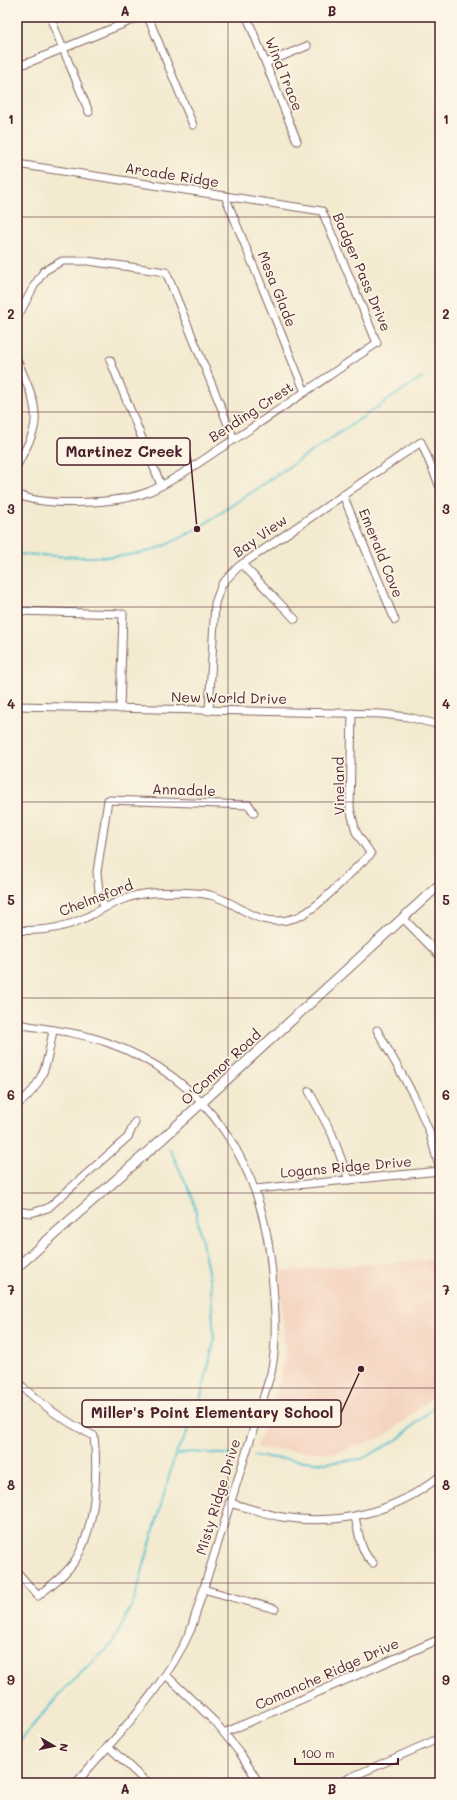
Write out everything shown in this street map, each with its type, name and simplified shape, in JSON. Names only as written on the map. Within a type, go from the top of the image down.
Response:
[{"type":"main road","name":"O'Connor Road","points":[[17,1267],[202,1103],[440,884]]},
{"type":"street","points":[[50,17],[89,112]]},
{"type":"street","points":[[17,66],[63,49],[140,17]]},
{"type":"street","points":[[148,17],[193,125]]},
{"type":"street","name":"Wind Trace","points":[[247,17],[297,141]]},
{"type":"street","points":[[266,64],[307,46]]},
{"type":"street","name":"Arcade Ridge","points":[[17,164],[322,211]]},
{"type":"street","name":"Mesa Glade","points":[[225,196],[305,392]]},
{"type":"street","name":"Badger Pass Drive","points":[[322,211],[378,343]]},
{"type":"street","points":[[17,318],[44,271],[62,261],[88,261],[166,272],[234,439]]},
{"type":"street","name":"Bending Crest","points":[[17,494],[31,499],[56,502],[104,501],[131,498],[161,485],[234,439],[378,343]]},
{"type":"street","points":[[17,360],[32,397],[36,415],[33,431],[17,466]]},
{"type":"street","points":[[110,360],[161,485]]},
{"type":"street","name":"Bay View","points":[[210,711],[215,603],[218,592],[226,579],[242,564],[421,442],[440,487]]},
{"type":"street","name":"Emerald Cove","points":[[343,495],[395,620]]},
{"type":"street","points":[[242,564],[295,619]]},
{"type":"street","points":[[17,611],[124,614],[120,709]]},
{"type":"street","name":"New World Drive","points":[[17,706],[352,713],[408,717],[440,725]]},
{"type":"street","name":"Vineland","points":[[352,713],[350,808],[356,832],[371,854]]},
{"type":"street","name":"Annadale","points":[[104,907],[99,892],[97,872],[108,800],[249,805],[254,813]]},
{"type":"street","name":"Chelmsford","points":[[17,930],[28,931],[57,928],[84,918],[117,901],[140,894],[151,893],[203,894],[217,897],[259,919],[284,920],[307,912],[371,854]]},
{"type":"street","points":[[403,918],[440,956]]},
{"type":"street","name":"Misty Ridge Drive","points":[[17,1024],[79,1034],[106,1042],[129,1052],[177,1081],[202,1103],[220,1122],[230,1137],[255,1189],[267,1232],[271,1257],[276,1313],[275,1355],[271,1374],[229,1502],[203,1589],[184,1644],[166,1674],[76,1783]]},
{"type":"street","points":[[17,1105],[30,1095],[42,1077],[47,1063],[53,1030]]},
{"type":"street","points":[[377,1030],[414,1096],[429,1132],[440,1170]]},
{"type":"street","points":[[309,1091],[332,1134],[349,1180]]},
{"type":"street","points":[[17,1211],[31,1213],[48,1208],[128,1138],[135,1122]]},
{"type":"street","name":"Logans Ridge Drive","points":[[255,1189],[440,1170]]},
{"type":"street","points":[[17,1381],[32,1397],[50,1412],[94,1436],[97,1469],[96,1489],[92,1513],[82,1547],[69,1569],[38,1596],[17,1572]]},
{"type":"street","points":[[229,1502],[281,1517],[303,1520],[355,1517],[405,1500],[440,1476]]},
{"type":"street","points":[[355,1517],[366,1557],[373,1562]]},
{"type":"street","points":[[203,1589],[275,1609]]},
{"type":"street","name":"Comanche Ridge Drive","points":[[224,1733],[440,1639]]},
{"type":"street","points":[[166,1674],[216,1722],[240,1753],[259,1783]]},
{"type":"street","points":[[338,1783],[440,1738]]},
{"type":"street","points":[[108,1746],[148,1783]]},
{"type":"shaded area","points":[[440,1259],[440,1391],[385,1436],[336,1453],[257,1448],[278,1387],[285,1351],[280,1271]]},
{"type":"waterway","points":[[17,554],[84,557],[118,556],[149,551],[167,544],[197,529],[422,377]]},
{"type":"waterway","points":[[17,1744],[64,1689],[112,1644],[134,1601],[175,1455],[197,1413],[214,1342],[211,1286],[193,1198],[170,1149]]},
{"type":"waterway","points":[[254,1456],[325,1463],[362,1459],[398,1439],[440,1402]]},
{"type":"waterway","points":[[176,1455],[189,1452],[236,1455]]},
{"type":"place","name":"Martinez Creek","points":[[197,529]]},
{"type":"place","name":"Miller's Point Elementary School","points":[[361,1369]]}]
